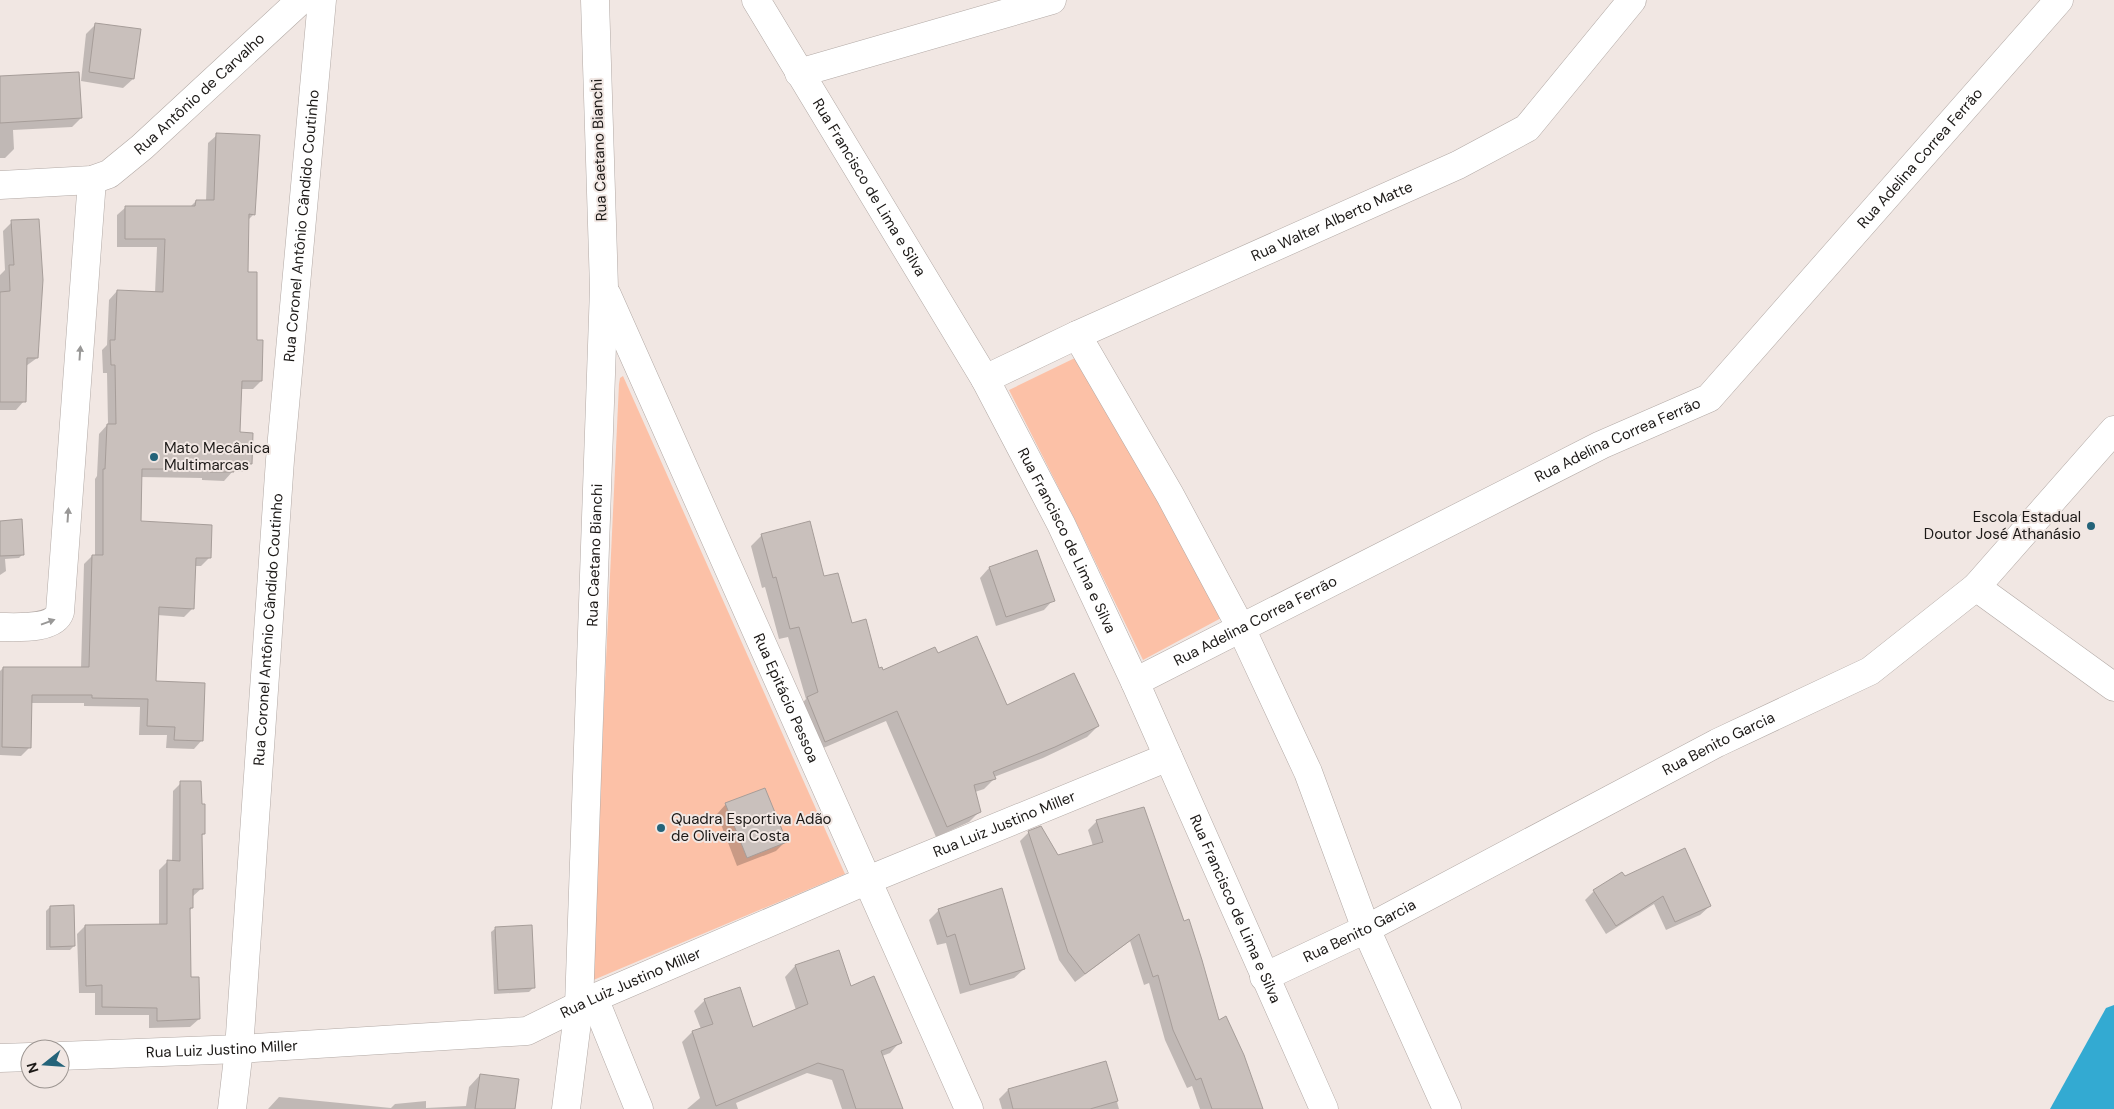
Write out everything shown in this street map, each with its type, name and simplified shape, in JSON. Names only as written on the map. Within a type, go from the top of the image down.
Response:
[{"type":"street","name":"Rua Antônio de Carvalho","points":[[92,180],[109,174],[125,162],[301,0]]},
{"type":"street","name":"Rua Coronel Antônio Cândido Coutinho","points":[[232,1109],[239,1049],[280,460],[322,0]]},
{"type":"street","name":"Rua Caetano Bianchi","points":[[566,1109],[586,1002],[604,288],[595,0]]},
{"type":"street","name":"Rua Francisco de Lima e Silva","points":[[756,0],[985,379],[1062,524],[1135,682],[1324,1109]]},
{"type":"street","points":[[799,73],[1052,0]]},
{"type":"street","name":"Rua Walter Alberto Matte","points":[[985,379],[1077,335],[1458,165],[1527,128],[1632,0]]},
{"type":"street","name":"Rua Adelina Correa Ferrão","points":[[1135,682],[1240,626],[1601,444],[1709,398],[2059,0]]},
{"type":"street","points":[[0,185],[92,180],[60,612],[55,620],[48,624],[0,628]]},
{"type":"street","name":"Rua Epitácio Pessoa","points":[[604,288],[969,1109]]},
{"type":"street","points":[[1077,335],[1170,495],[1240,626],[1308,772],[1366,929],[1448,1109]]},
{"type":"street","name":"Rua Benito Garcia","points":[[1264,977],[1366,929],[1717,743],[1870,670],[1976,587],[2114,430]]},
{"type":"street","points":[[1976,587],[2114,688]]},
{"type":"street","name":"Rua Luiz Justino Miller","points":[[70,1056],[239,1049],[528,1031],[586,1002],[868,880],[1168,758]]},
{"type":"street","points":[[586,1002],[640,1109]]},
{"type":"street","points":[[0,1058],[20,1057]]},
{"type":"shaded area","points":[[1079,356],[1223,617],[1143,660],[1009,390]]},
{"type":"shaded area","points":[[623,376],[845,874],[591,981],[619,384],[620,378]]},
{"type":"water","points":[[2114,1005],[2114,1109],[2050,1109],[2106,1008]]},
{"type":"building","points":[[95,23],[141,29],[134,79],[89,72]]},
{"type":"building","points":[[79,72],[82,118],[0,123],[0,76]]},
{"type":"building","points":[[216,133],[260,135],[255,215],[249,214],[248,272],[257,272],[257,340],[263,340],[262,381],[242,381],[240,432],[253,433],[252,464],[234,463],[234,472],[210,472],[210,469],[142,469],[141,521],[212,525],[211,558],[196,558],[194,609],[159,607],[156,681],[205,683],[203,741],[174,740],[175,727],[147,726],[148,699],[92,698],[92,695],[32,695],[31,748],[2,747],[3,667],[89,667],[92,555],[103,555],[103,469],[105,469],[107,424],[116,424],[115,365],[111,365],[110,340],[115,340],[117,290],[163,292],[165,239],[125,239],[125,206],[195,206],[196,200],[214,200]]},
{"type":"building","points":[[39,219],[43,280],[38,358],[27,358],[26,402],[0,402],[0,292],[10,291],[9,265],[14,265],[11,220]]},
{"type":"building","points":[[22,519],[24,555],[0,556],[0,521]]},
{"type":"building","points":[[810,521],[824,576],[838,573],[852,623],[866,619],[879,668],[882,667],[883,670],[935,647],[938,653],[977,636],[1007,705],[1074,673],[1099,726],[1055,747],[993,772],[996,779],[974,785],[981,812],[947,827],[897,711],[825,742],[807,697],[818,692],[799,627],[790,629],[776,577],[773,578],[761,534]]},
{"type":"building","points":[[1037,550],[1055,601],[1006,617],[989,567]]},
{"type":"building","points":[[180,781],[201,781],[202,804],[205,804],[205,834],[202,834],[203,889],[193,889],[193,908],[190,908],[191,977],[199,977],[200,1019],[157,1021],[157,1008],[102,1007],[102,985],[86,986],[85,925],[167,924],[167,860],[180,861]]},
{"type":"building","points":[[765,788],[787,842],[747,858],[725,803]]},
{"type":"building","points":[[1144,807],[1184,921],[1189,919],[1219,1020],[1226,1016],[1244,1055],[1263,1109],[1212,1109],[1201,1078],[1196,1080],[1173,1030],[1158,975],[1153,977],[1139,934],[1085,974],[1068,952],[1028,831],[1041,826],[1058,855],[1103,842],[1096,820]]},
{"type":"building","points":[[1685,848],[1711,906],[1675,922],[1663,896],[1616,926],[1593,890],[1622,872],[1625,876]]},
{"type":"building","points":[[1002,888],[1025,969],[970,985],[955,934],[947,937],[938,909]]},
{"type":"building","points":[[74,905],[75,946],[50,947],[50,906]]},
{"type":"building","points":[[532,925],[535,988],[498,990],[495,927]]},
{"type":"building","points":[[839,950],[851,986],[874,976],[902,1043],[881,1051],[903,1109],[856,1109],[843,1070],[818,1063],[716,1106],[692,1031],[713,1024],[704,999],[740,987],[753,1027],[808,1004],[795,965]]},
{"type":"building","points":[[1106,1061],[1118,1101],[1090,1109],[1013,1109],[1008,1089]]},
{"type":"building","points":[[480,1074],[519,1079],[515,1109],[475,1109]]},
{"type":"place","name":"Mato Mecânica Multimarcas","points":[[154,457]]},
{"type":"place","name":"Escola Estadual Doutor José Athanásio","points":[[2091,526]]},
{"type":"place","name":"Quadra Esportiva Adão de Oliveira Costa","points":[[661,828]]}]
